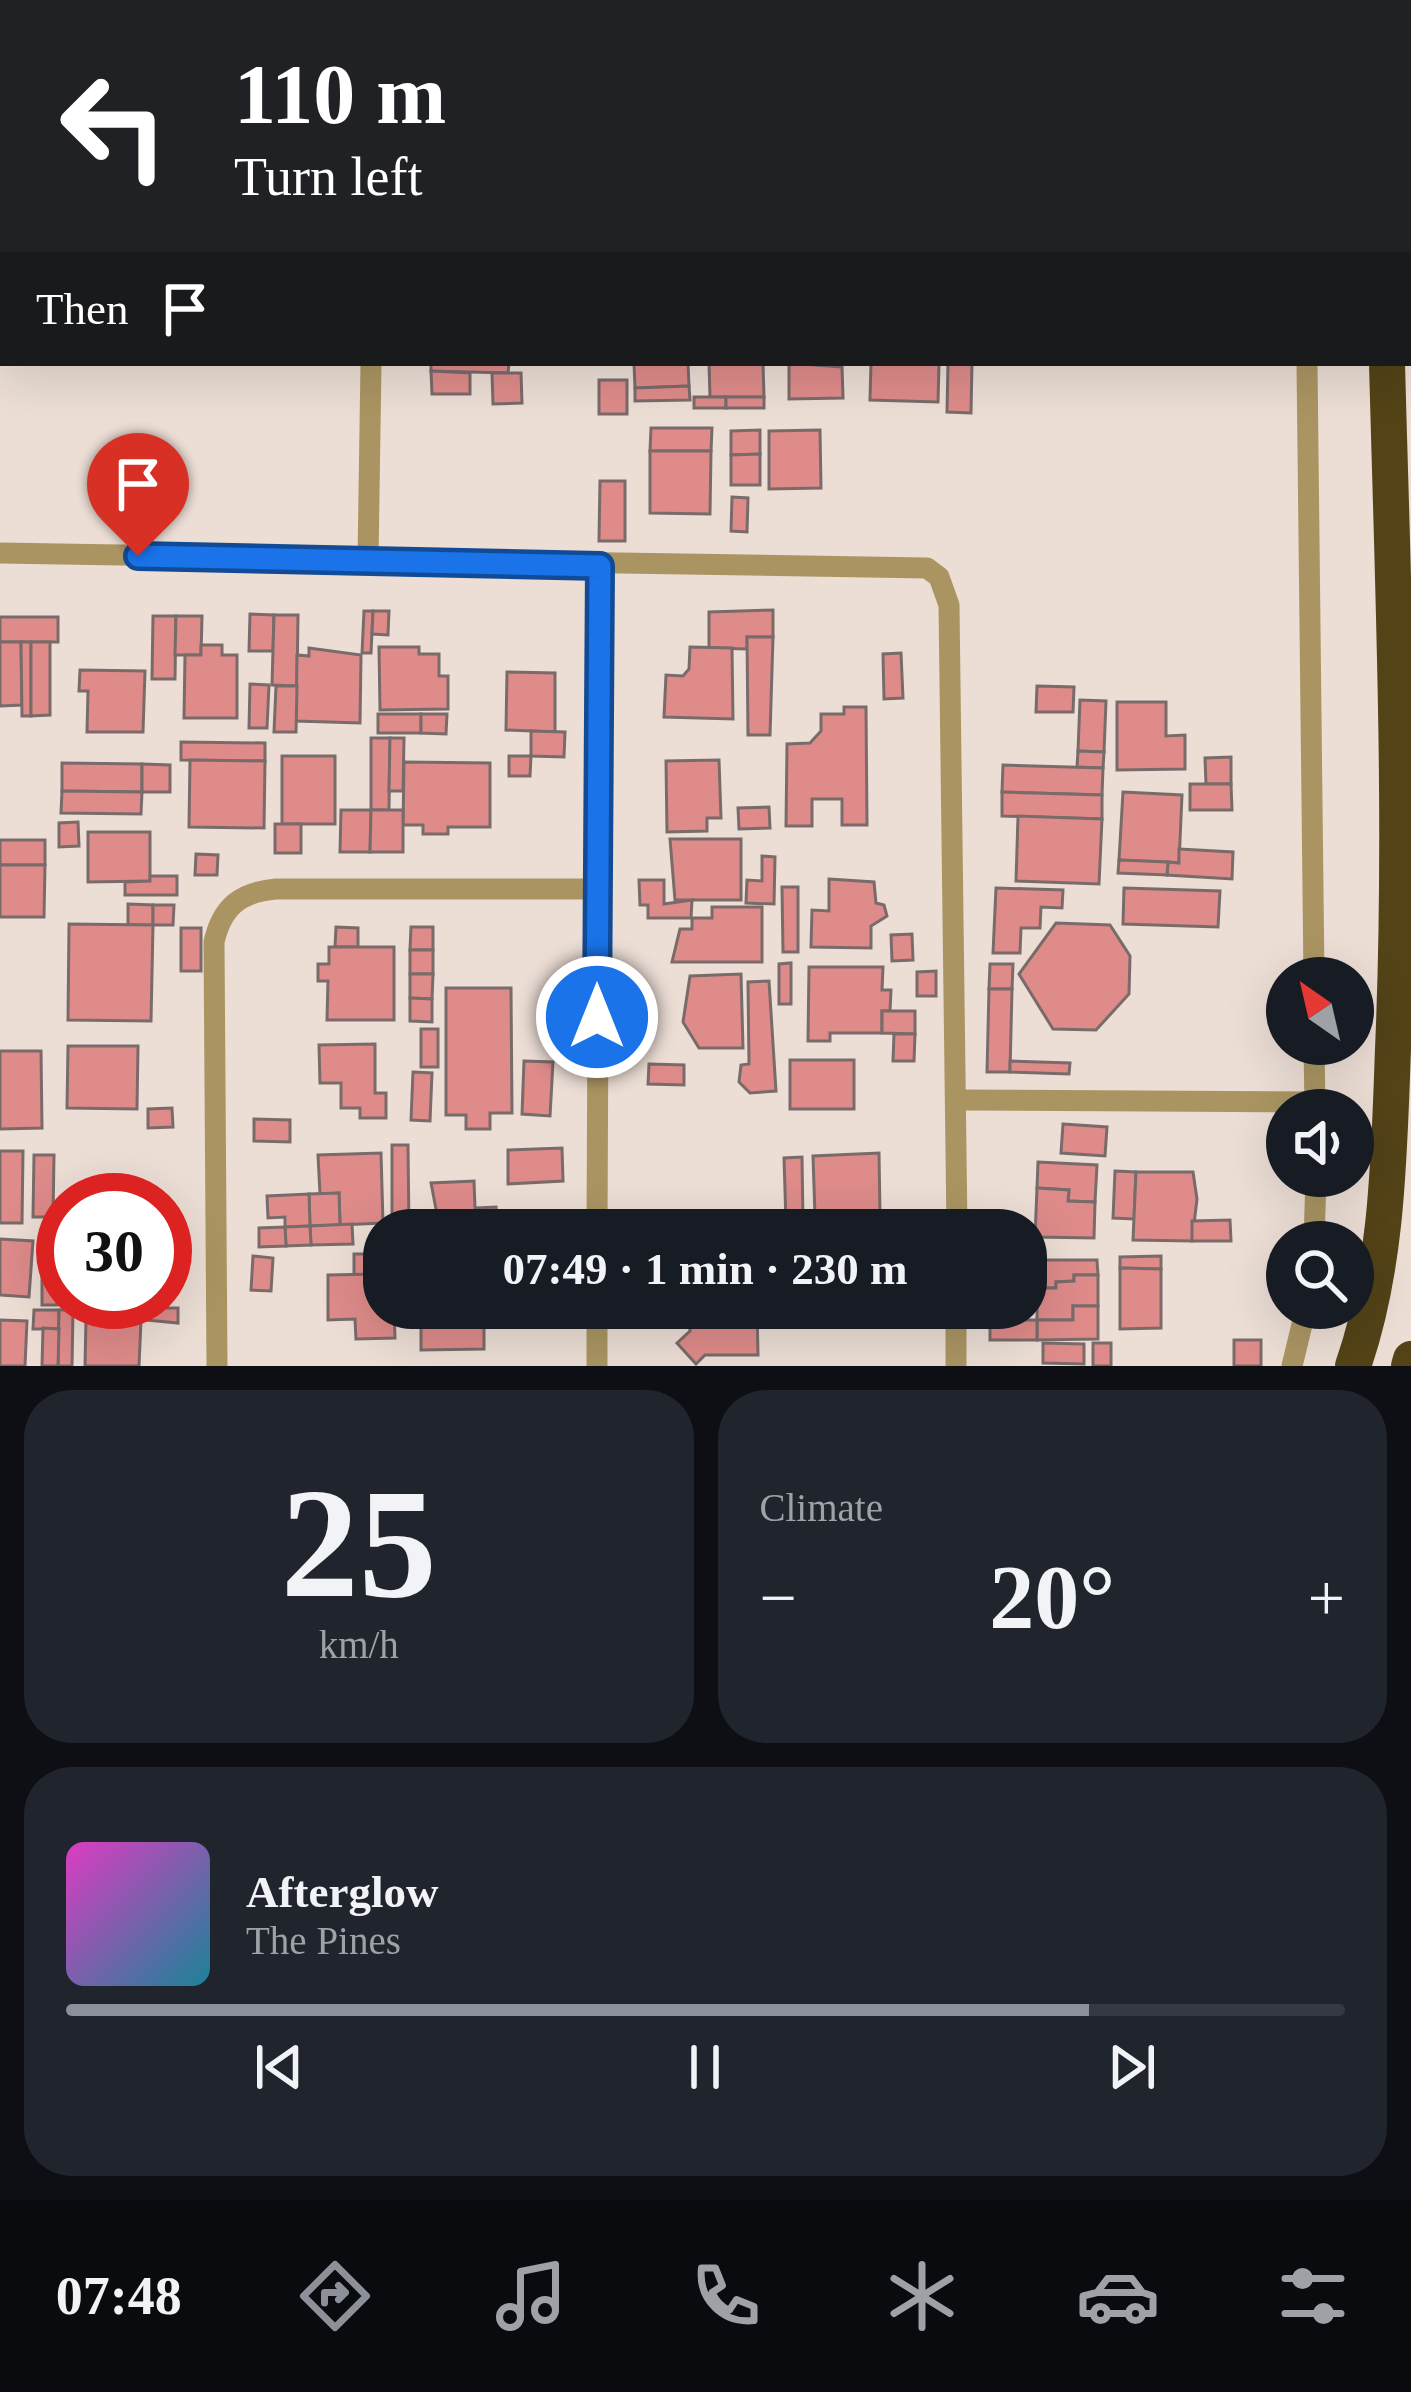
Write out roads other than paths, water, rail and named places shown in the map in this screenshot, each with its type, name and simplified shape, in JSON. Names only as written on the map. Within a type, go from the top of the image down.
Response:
[{"type":"highway","points":[[1353,1366],[1379,1255],[1396,974],[1398,791],[1387,366]]},
{"type":"street","points":[[368,560],[371,366]]},
{"type":"street","points":[[1307,366],[1314,957]]},
{"type":"street","points":[[0,554],[600,566],[912,564],[939,578],[949,605],[957,1209]]},
{"type":"street","points":[[597,1209],[600,566]]},
{"type":"street","points":[[217,1366],[214,942],[219,920],[233,902],[253,891],[275,889],[597,889]]},
{"type":"street","points":[[958,1100],[1266,1105]]},
{"type":"street","points":[[597,1329],[597,1366]]},
{"type":"street","points":[[956,1329],[956,1366]]},
{"type":"street","points":[[1292,1366],[1301,1329]]}]
